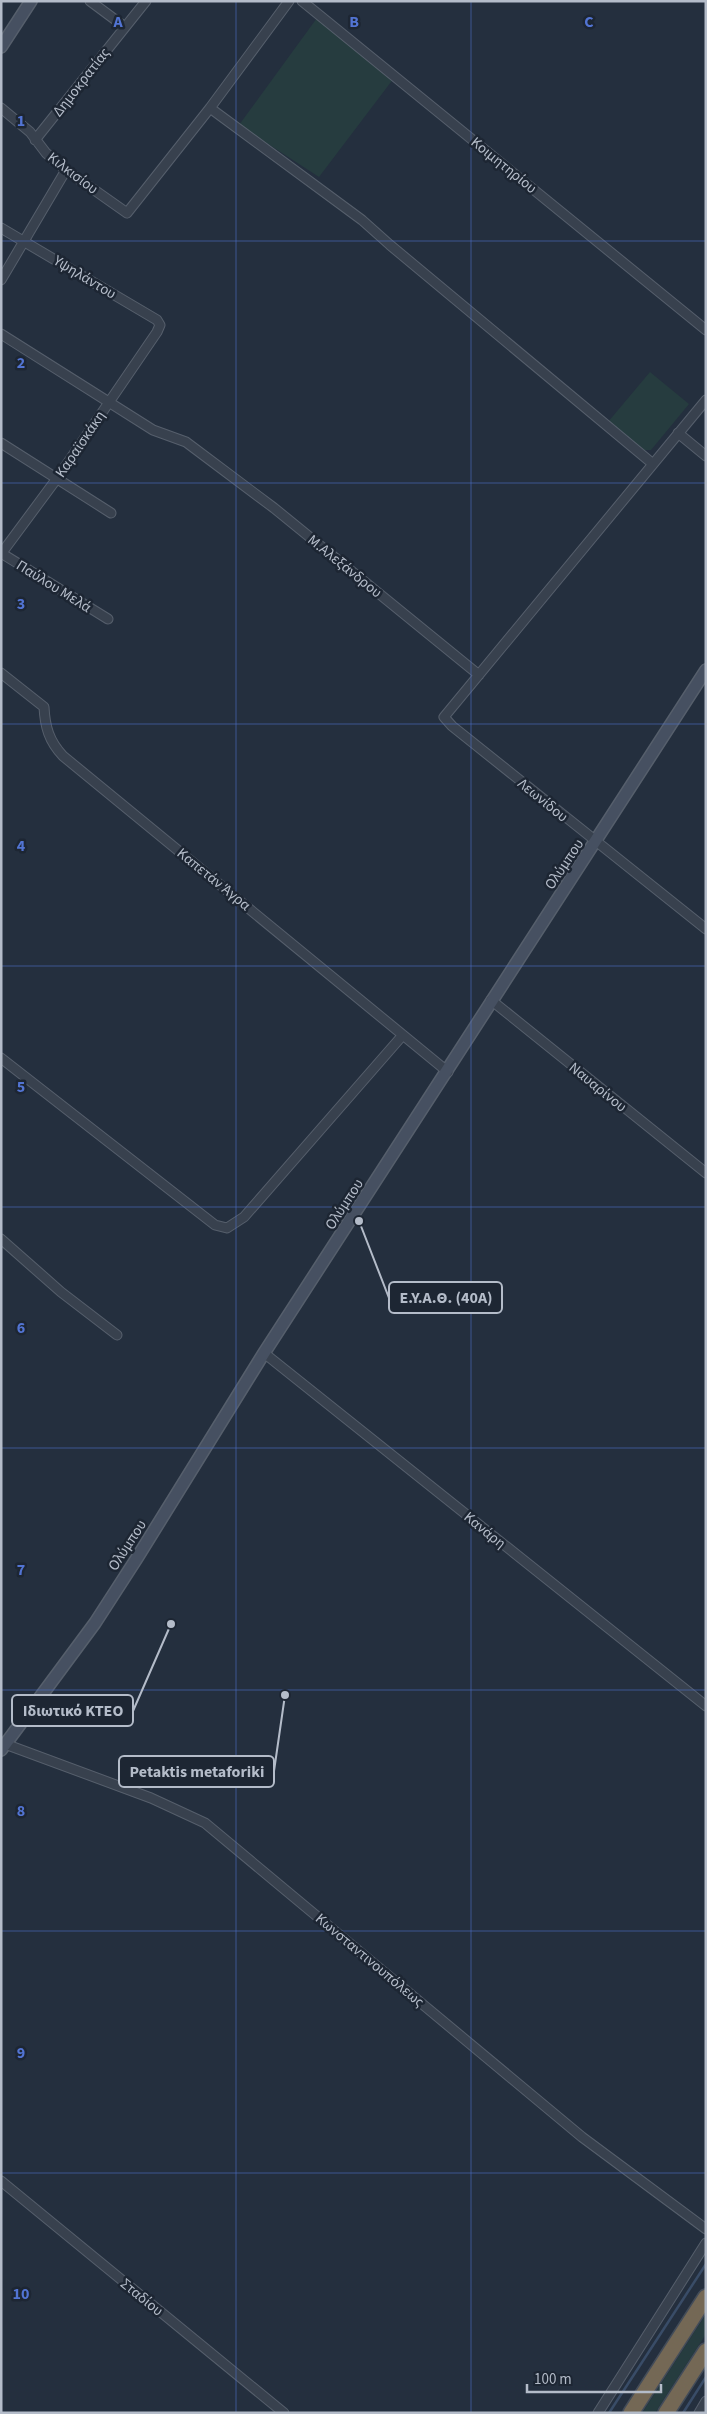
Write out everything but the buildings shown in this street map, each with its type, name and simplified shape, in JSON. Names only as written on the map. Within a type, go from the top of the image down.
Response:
[{"type":"highway","points":[[630,2413],[706,2297]]},
{"type":"highway","points":[[666,2413],[706,2350]]},
{"type":"street","points":[[1,46],[31,1]]},
{"type":"street","points":[[90,1],[125,27]]},
{"type":"street","name":"Δημοκρατίας","points":[[36,140],[146,1]]},
{"type":"street","points":[[288,1],[210,108],[362,220],[653,464]]},
{"type":"street","name":"Κοιμητηρίου","points":[[302,1],[706,330]]},
{"type":"street","name":"Κιλκισίου","points":[[1,108],[30,132],[46,153],[66,170],[128,213],[210,108]]},
{"type":"street","points":[[1,280],[66,170]]},
{"type":"street","name":"Υψηλάντου","points":[[1,228],[157,320],[160,325],[157,332]]},
{"type":"street","name":"Καραϊσκάκη","points":[[1,553],[58,477],[157,332]]},
{"type":"street","name":"Μ.Αλεξάνδρου","points":[[1,334],[110,401],[153,430],[186,442],[274,508],[479,675]]},
{"type":"street","points":[[479,675],[706,400]]},
{"type":"street","points":[[678,433],[706,456]]},
{"type":"street","points":[[1,442],[58,477],[111,513]]},
{"type":"street","name":"Παύλου Μελά","points":[[1,553],[108,619]]},
{"type":"street","name":"Ολύμπου","points":[[3,1747],[95,1623],[264,1353],[448,1072],[491,1000],[596,842],[706,670]]},
{"type":"street","name":"Καπετάν Άγρα","points":[[1,673],[44,707],[45,726],[49,736],[63,756],[448,1072]]},
{"type":"street","name":"Λεωνίδου","points":[[479,675],[444,717],[452,726],[706,929]]},
{"type":"street","name":"Ναυαρίνου","points":[[491,1000],[706,1174]]},
{"type":"street","points":[[1,1058],[215,1225],[227,1228],[233,1226],[244,1217],[402,1036]]},
{"type":"street","points":[[1,1239],[61,1292],[117,1335]]},
{"type":"street","name":"Κανάρη","points":[[264,1353],[706,1706]]},
{"type":"street","name":"Κωνσταντινουπόλεως","points":[[3,1747],[151,1798],[206,1822],[582,2137],[706,2229]]},
{"type":"street","name":"Σταδίου","points":[[1,2181],[284,2413]]},
{"type":"street","points":[[598,2413],[706,2243]]},
{"type":"street","points":[[699,2413],[706,2401]]},
{"type":"green space","points":[[317,18],[394,78],[319,177],[239,125]]},
{"type":"green space","points":[[650,372],[689,404],[651,450],[641,450],[608,422]]},
{"type":"green space","points":[[706,2314],[706,2334],[655,2413],[642,2413]]},
{"type":"waterway","points":[[609,2413],[706,2264]]},
{"type":"waterway","points":[[683,2413],[706,2377]]},
{"type":"place","name":"Ε.Υ.Α.Θ. (40Α)","points":[[359,1221]]},
{"type":"place","name":"Ιδιωτικό ΚΤΕΟ","points":[[171,1624]]},
{"type":"place","name":"Petaktis metaforiki","points":[[285,1695]]}]
